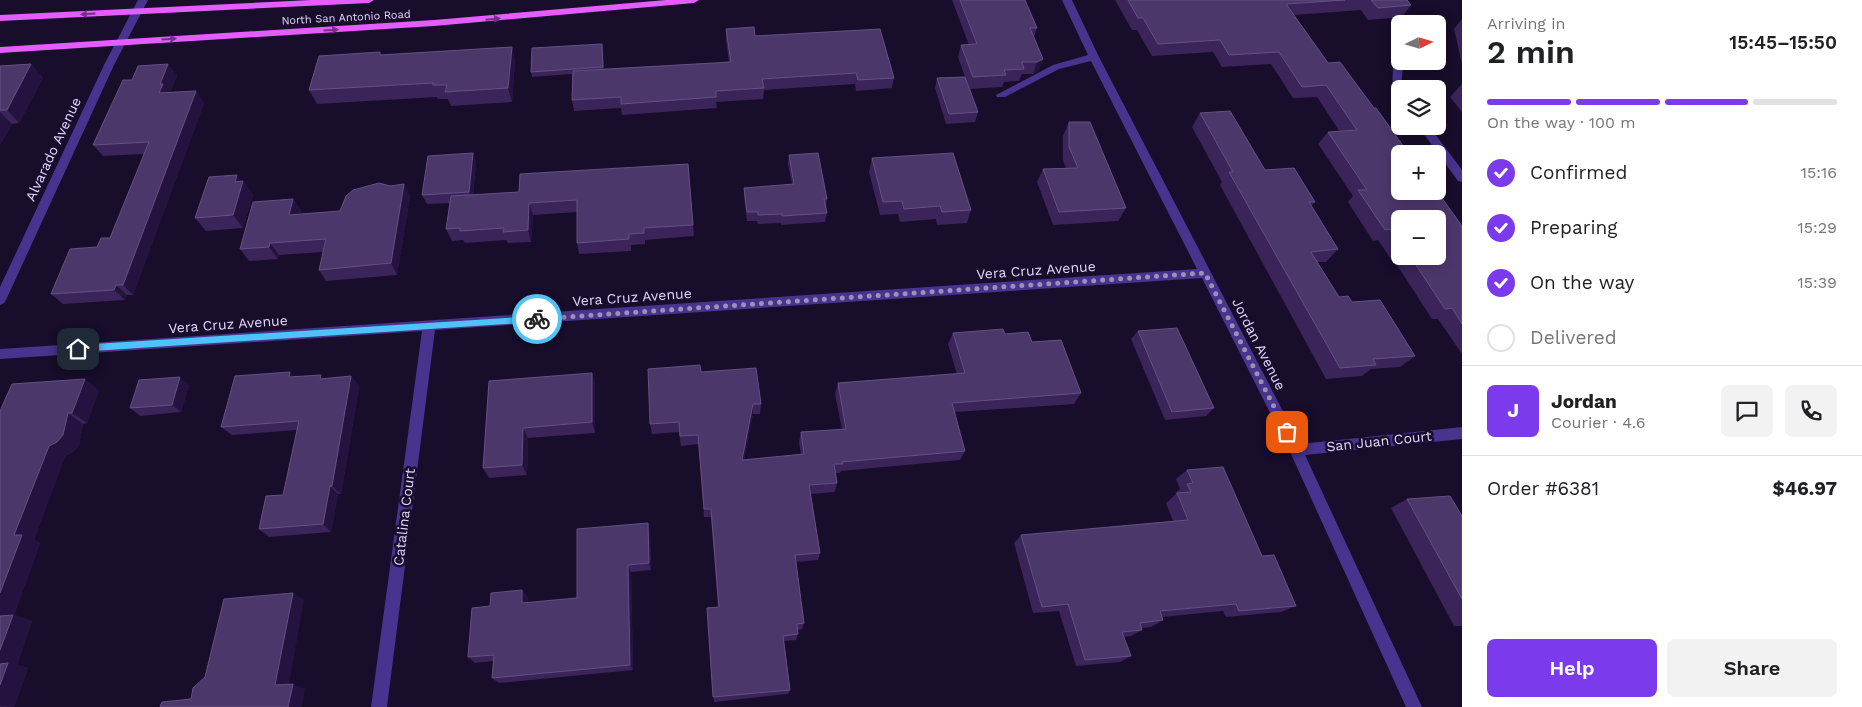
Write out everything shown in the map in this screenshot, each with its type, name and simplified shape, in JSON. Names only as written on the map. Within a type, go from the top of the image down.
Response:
[{"type":"main road","name":"North San Antonio Road","points":[[0,18],[370,0]]},
{"type":"main road","name":"North San Antonio Road","points":[[0,50],[396,27],[592,11],[694,0]]},
{"type":"street","name":"Alvarado Avenue","points":[[0,300],[120,42],[143,0]]},
{"type":"street","name":"Jordan Avenue","points":[[1067,0],[1094,57],[1296,450],[1414,707]]},
{"type":"street","points":[[1002,95],[1056,67],[1094,57]]},
{"type":"street","points":[[1430,135],[1462,178]]},
{"type":"street","name":"Vera Cruz Avenue","points":[[0,354],[1205,273]]},
{"type":"street","name":"Catalina Court","points":[[378,707],[429,326]]},
{"type":"street","name":"San Juan Court","points":[[1296,450],[1462,433]]},
{"type":"building","points":[[960,0],[1025,0],[1037,28],[1030,28],[1043,59],[1037,62],[1022,62],[1024,69],[1004,70],[1006,75],[973,77],[961,45],[977,44]]},
{"type":"building","points":[[1128,0],[1345,0],[1286,4],[1328,63],[1340,62],[1391,129],[1391,135],[1395,135],[1403,145],[1391,145],[1391,200],[1443,200],[1462,226],[1462,324],[1452,308],[1445,309],[1416,265],[1446,265],[1446,210],[1391,210],[1391,230],[1385,230],[1358,190],[1367,190],[1328,132],[1357,130],[1326,85],[1302,87],[1279,52],[1229,55],[1220,40],[1158,44],[1143,18],[1138,18]]},
{"type":"building","points":[[1371,0],[1407,0],[1411,5],[1378,8]]},
{"type":"building","points":[[754,27],[755,36],[880,29],[894,78],[858,80],[856,73],[762,79],[764,88],[716,91],[716,97],[621,104],[621,97],[572,100],[573,71],[731,62],[726,29]]},
{"type":"building","points":[[602,44],[603,67],[531,72],[532,48]]},
{"type":"building","points":[[512,47],[508,88],[445,92],[447,85],[433,85],[433,83],[309,90],[319,56],[380,52],[380,55]]},
{"type":"building","points":[[31,64],[7,110],[0,110],[0,66]]},
{"type":"building","points":[[168,64],[160,84],[163,84],[159,93],[196,91],[123,285],[116,285],[114,290],[51,294],[70,249],[97,247],[101,238],[110,238],[149,142],[93,145],[123,80],[132,80],[138,66]]},
{"type":"building","points":[[965,77],[978,112],[949,114],[937,78]]},
{"type":"building","points":[[1230,111],[1265,170],[1294,168],[1315,202],[1309,202],[1338,249],[1311,252],[1339,297],[1348,296],[1352,302],[1380,300],[1415,356],[1373,359],[1376,365],[1340,368],[1229,172],[1233,172],[1200,113]]},
{"type":"building","points":[[1069,122],[1090,122],[1126,208],[1059,212],[1043,169],[1078,168],[1069,147]]},
{"type":"building","points":[[473,153],[469,192],[422,195],[428,156]]},
{"type":"building","points":[[818,153],[827,199],[824,199],[827,213],[782,216],[782,214],[758,215],[758,212],[747,212],[744,188],[794,184],[789,155]]},
{"type":"building","points":[[953,153],[971,210],[942,212],[940,206],[904,209],[902,201],[883,202],[872,158]]},
{"type":"building","points":[[688,164],[693,225],[644,228],[644,233],[629,234],[629,239],[577,243],[577,200],[529,203],[528,230],[503,232],[504,228],[460,231],[460,228],[446,229],[451,196],[519,192],[520,174]]},
{"type":"building","points":[[237,175],[235,182],[243,181],[233,215],[195,218],[209,177]]},
{"type":"building","points":[[379,183],[390,186],[404,184],[391,263],[319,270],[326,239],[270,243],[269,247],[240,249],[253,202],[293,199],[289,215],[340,211],[346,196],[353,190]]},
{"type":"building","points":[[1177,328],[1214,408],[1172,412],[1138,331]]},
{"type":"building","points":[[1003,329],[1005,334],[1028,332],[1032,342],[1061,340],[1081,393],[952,403],[965,451],[834,464],[837,483],[809,485],[820,553],[795,555],[804,623],[797,624],[798,634],[783,636],[790,690],[713,697],[707,608],[719,607],[711,509],[704,509],[698,435],[680,436],[679,422],[650,424],[648,369],[700,365],[701,372],[756,368],[761,404],[753,404],[742,460],[804,454],[801,432],[846,429],[838,383],[965,373],[953,333]]},
{"type":"building","points":[[290,372],[289,377],[321,375],[320,379],[351,376],[332,486],[330,486],[323,524],[259,529],[266,496],[283,495],[299,421],[221,427],[235,376]]},
{"type":"building","points":[[592,373],[592,422],[523,428],[522,465],[483,468],[489,381]]},
{"type":"building","points":[[180,377],[172,405],[130,408],[139,380]]},
{"type":"building","points":[[85,379],[72,413],[68,413],[63,435],[57,442],[49,446],[14,535],[22,535],[0,593],[0,411],[12,384]]},
{"type":"building","points":[[1223,467],[1262,556],[1274,555],[1296,606],[1239,611],[1236,604],[1160,611],[1163,620],[1140,623],[1142,630],[1122,632],[1131,656],[1085,660],[1068,604],[1042,607],[1021,535],[1188,520],[1177,493],[1191,492],[1187,484],[1193,483],[1187,470]]},
{"type":"building","points":[[1450,496],[1462,516],[1462,599],[1407,499]]},
{"type":"building","points":[[648,523],[649,563],[628,565],[630,665],[492,678],[494,655],[468,657],[472,608],[490,606],[491,593],[522,590],[522,603],[577,598],[577,529]]},
{"type":"building","points":[[293,593],[275,685],[293,684],[288,707],[160,707],[162,702],[191,699],[193,688],[205,677],[224,599]]},
{"type":"building","points":[[13,615],[0,650],[0,616]]},
{"type":"building","points":[[8,663],[0,685],[0,664]]},
{"type":"way so far","points":[[537,319],[1205,273],[1287,432]]},
{"type":"route","points":[[78,349],[537,319]]}]
